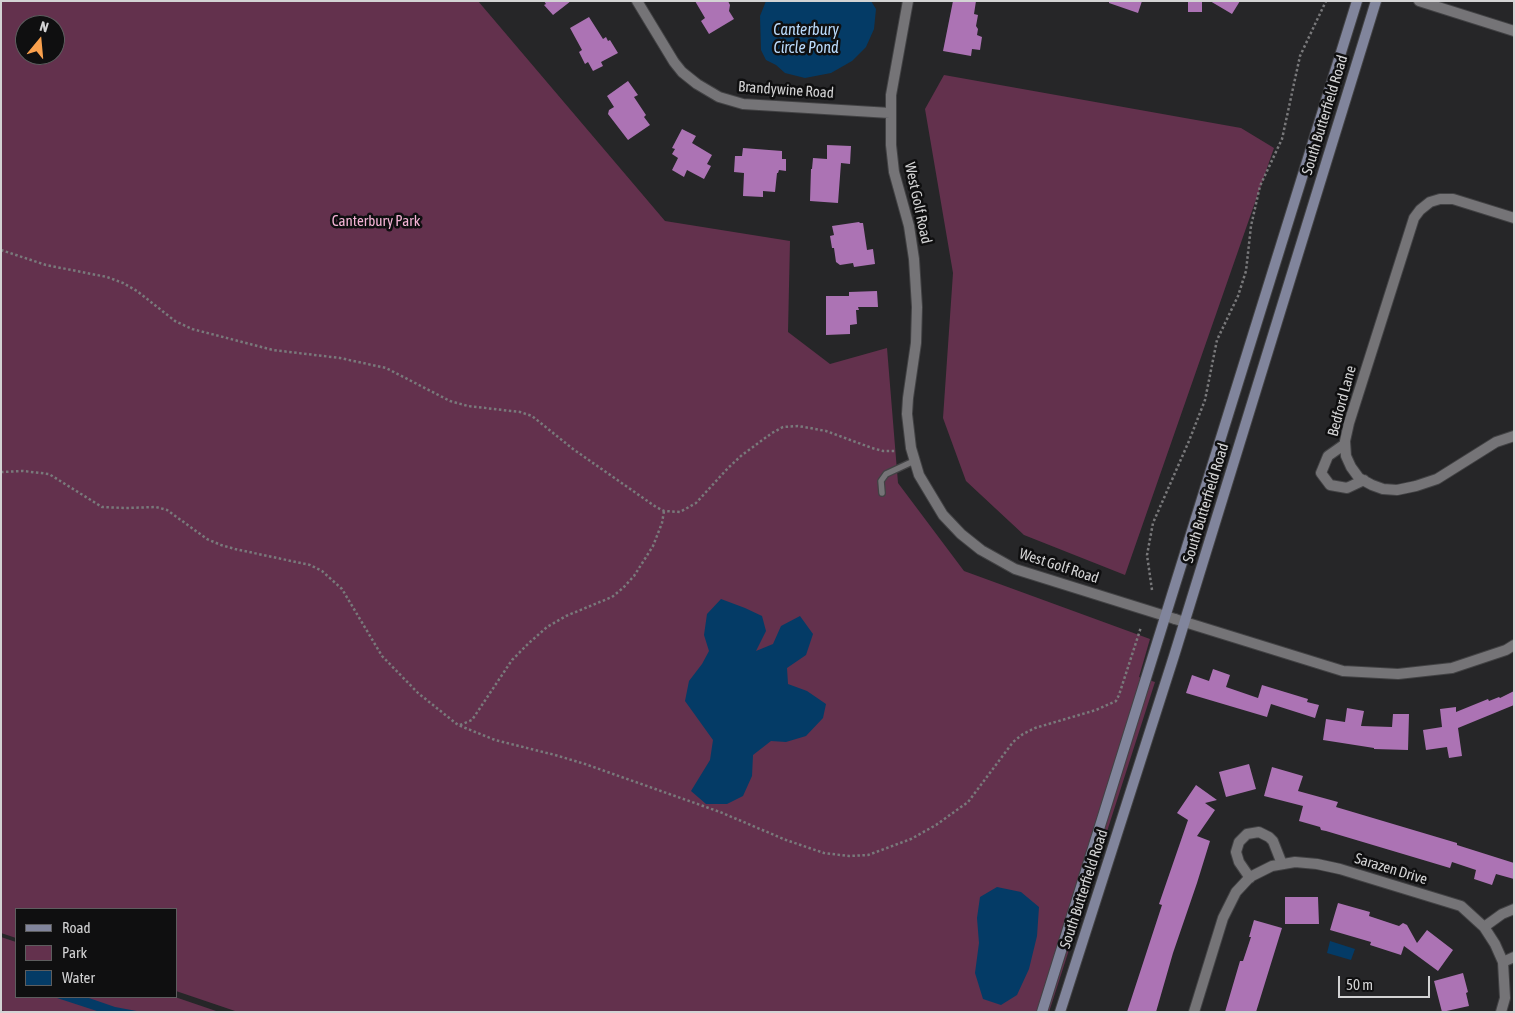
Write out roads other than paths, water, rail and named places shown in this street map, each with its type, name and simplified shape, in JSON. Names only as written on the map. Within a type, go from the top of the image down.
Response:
[{"type":"main road","name":"South Butterfield Road","points":[[1060,1012],[1357,1]]},
{"type":"main road","name":"South Butterfield Road","points":[[1042,1012],[1175,619],[1376,1]]},
{"type":"street","name":"Brandywine Road","points":[[637,1],[682,72],[697,84],[719,97],[743,104],[890,113]]},
{"type":"street","name":"West Golf Road","points":[[908,1],[891,95],[890,113],[894,172],[908,226],[914,259],[917,306],[916,343],[908,398],[908,414],[914,461],[943,516],[981,550],[1015,569],[1343,671],[1398,674],[1452,668],[1506,650],[1514,645]]},
{"type":"street","points":[[1420,1],[1514,31]]},
{"type":"street","name":"Bedford Lane","points":[[1514,218],[1453,199],[1440,199],[1430,202],[1414,218],[1349,423],[1346,456],[1359,478],[1383,489],[1397,490],[1437,479],[1496,442],[1514,436]]},
{"type":"street","points":[[1346,444],[1328,456],[1321,472],[1330,485],[1347,488],[1364,480]]},
{"type":"street","points":[[1250,878],[1239,862],[1236,852],[1239,842],[1247,834],[1259,832],[1269,837],[1273,841],[1282,864]]},
{"type":"street","name":"Sarazen Drive","points":[[1194,1012],[1223,918],[1236,892],[1250,878],[1272,866],[1282,864],[1295,862],[1340,869],[1461,906],[1484,926],[1503,962]]},
{"type":"street","points":[[1484,926],[1508,910],[1514,909]]},
{"type":"street","points":[[1501,1012],[1505,998],[1503,962],[1514,957]]},
{"type":"lane","points":[[882,493],[881,482],[886,474],[914,461]]},
{"type":"water","name":"Canterbury Circle Pond","points":[[766,1],[871,1],[876,9],[874,29],[866,47],[852,61],[831,73],[805,78],[785,73],[776,65],[766,60],[761,50],[760,16]]},
{"type":"water","points":[[721,599],[762,616],[766,631],[756,651],[773,644],[781,626],[800,616],[813,634],[806,655],[787,668],[788,684],[807,691],[826,704],[823,718],[806,736],[786,742],[771,741],[753,755],[752,776],[743,796],[727,804],[706,804],[691,791],[710,760],[713,740],[685,701],[689,681],[709,651],[704,635],[707,614]]},
{"type":"water","points":[[997,887],[1021,892],[1039,907],[1037,936],[1029,969],[1017,995],[1001,1005],[983,999],[975,973],[979,943],[977,918],[980,897]]},
{"type":"water","points":[[1330,941],[1355,949],[1351,960],[1327,953]]},
{"type":"water","points":[[57,998],[89,998],[115,1007],[142,1012],[100,1012]]},
{"type":"park label","name":"Canterbury Park","points":[[376,221]]}]
